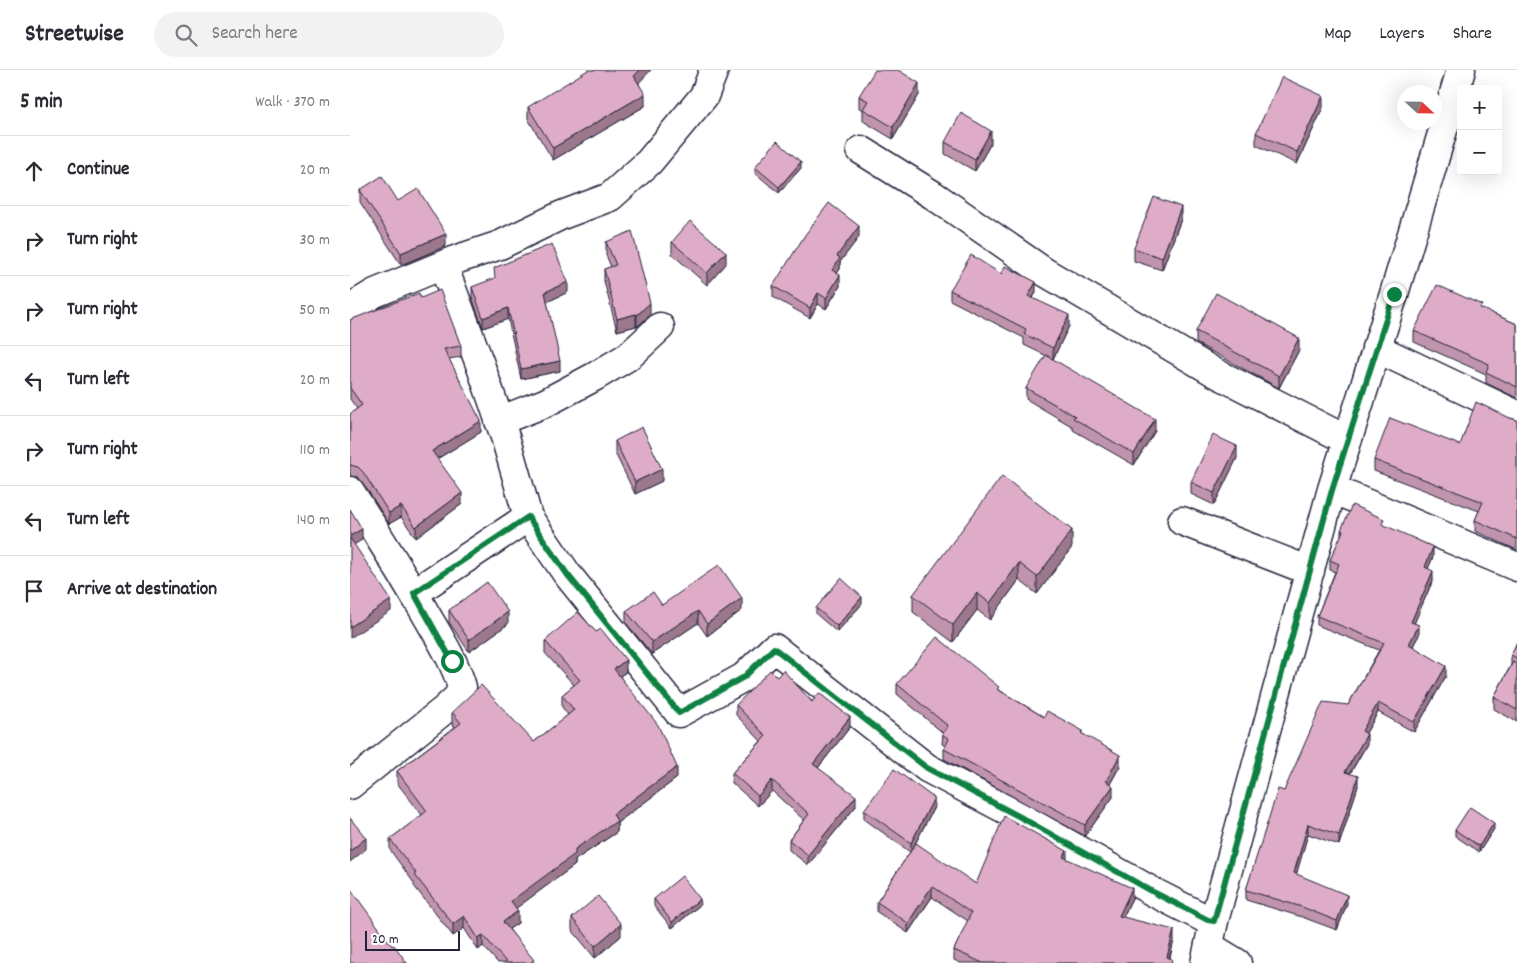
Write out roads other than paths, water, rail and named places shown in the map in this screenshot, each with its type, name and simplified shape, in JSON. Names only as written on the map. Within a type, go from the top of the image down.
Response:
[{"type":"street","points":[[350,308],[375,293],[443,265],[500,246],[562,215],[610,196],[649,162],[704,96],[714,70]]},
{"type":"street","points":[[1209,943],[1332,490],[1394,294],[1461,70]]},
{"type":"street","points":[[861,150],[933,195],[1060,281],[1214,372],[1347,440]]},
{"type":"street","points":[[443,265],[499,420],[528,517],[567,574],[679,713],[744,677],[774,648],[927,768],[1208,920],[1209,943]]},
{"type":"street","points":[[499,420],[545,404],[594,377],[629,356],[660,327]]},
{"type":"street","points":[[1376,348],[1517,415]]},
{"type":"street","points":[[1332,490],[1517,567]]},
{"type":"street","points":[[350,491],[414,593],[452,661],[462,687],[458,698],[350,785]]},
{"type":"street","points":[[414,593],[528,517]]},
{"type":"street","points":[[1182,521],[1310,571]]},
{"type":"street","points":[[1209,943],[1238,963]]}]
